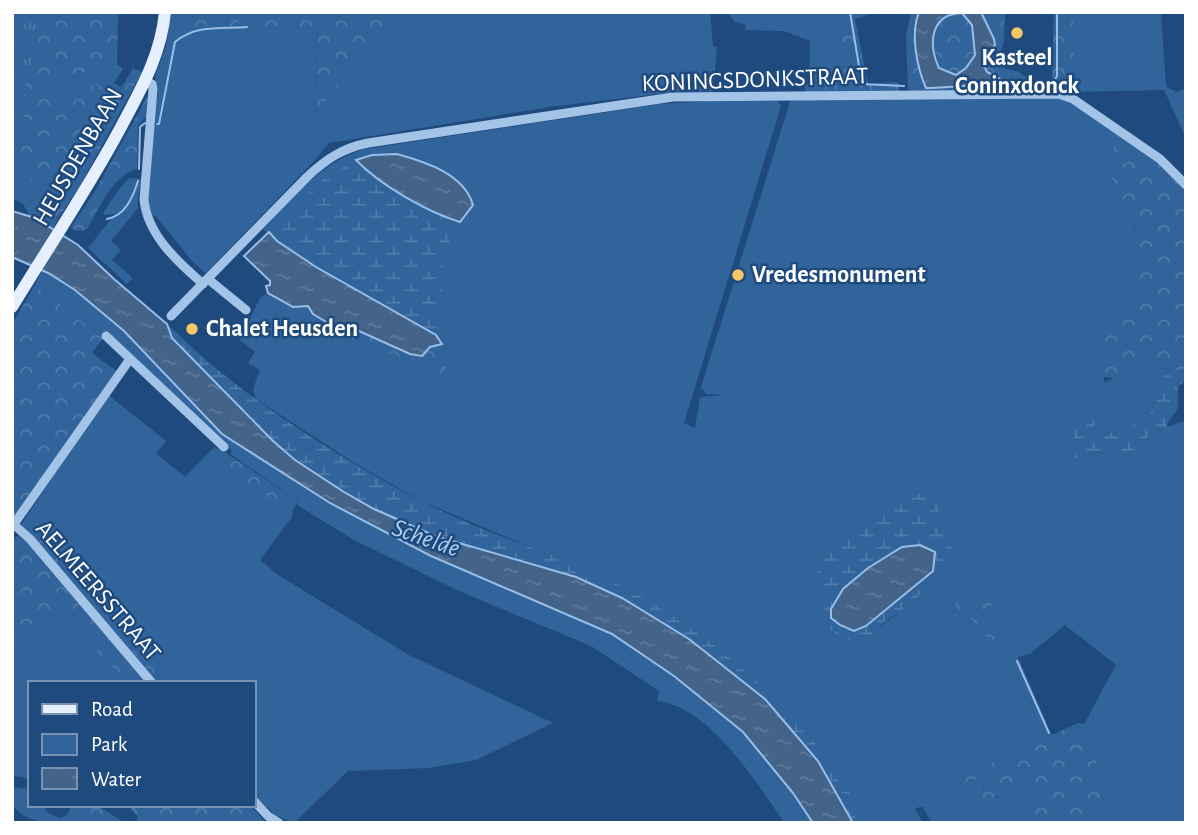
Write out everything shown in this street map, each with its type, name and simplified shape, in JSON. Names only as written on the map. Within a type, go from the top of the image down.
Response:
[{"type":"main road","name":"HEUSDENBAAN","points":[[12,307],[88,188],[146,81],[160,46],[165,12]]},
{"type":"street","name":"HEUSDENBAAN","points":[[146,81],[152,84],[153,89],[144,199],[146,214],[171,255],[246,310]]},
{"type":"street","name":"KONINGSDONKSTRAAT","points":[[205,282],[307,177],[342,150],[368,143],[673,97],[1053,93],[1073,99],[1149,151],[1186,185]]},
{"type":"street","points":[[171,316],[205,282]]},
{"type":"street","points":[[106,336],[221,445]]},
{"type":"street","points":[[13,524],[130,359]]},
{"type":"street","name":"AELMEERSSTRAAT","points":[[13,524],[30,539],[150,681]]},
{"type":"street","points":[[256,803],[279,823]]},
{"type":"green space","points":[[12,12],[46,12],[35,188],[56,199],[56,218],[59,217],[52,230],[30,216],[23,204],[12,198]]},
{"type":"green space","points":[[12,12],[46,12],[39,29],[25,88],[19,162],[28,179],[12,172]]},
{"type":"green space","points":[[46,12],[136,12],[118,15],[117,64],[54,80],[57,94],[98,84],[106,102],[112,103],[133,68],[142,72],[81,184],[59,217],[51,216],[50,212],[56,199],[35,188],[19,162],[25,88],[39,29]]},
{"type":"green space","points":[[171,12],[183,12],[180,38],[205,28],[224,26],[236,14],[233,12],[264,12],[258,15],[257,29],[318,30],[314,115],[395,12],[710,12],[713,46],[717,47],[713,92],[684,91],[549,107],[329,143],[206,273],[193,262],[155,215],[151,217],[148,200],[158,92],[155,76],[166,46]]},
{"type":"green space","points":[[183,12],[233,12],[239,20],[235,28],[206,28],[179,38]]},
{"type":"green space","points":[[264,12],[395,12],[314,116],[318,30],[256,29],[258,15]]},
{"type":"green space","points":[[727,12],[836,12],[845,80],[809,83],[810,41],[784,31],[745,30],[746,25],[735,22]]},
{"type":"green space","points":[[836,12],[876,12],[855,19],[868,84],[898,82],[900,91],[805,93],[805,84],[845,80]]},
{"type":"green space","points":[[911,12],[919,12],[917,18],[922,78],[960,88],[986,84],[1004,85],[1004,81],[987,72],[983,64],[992,47],[993,38],[981,12],[1005,12],[1004,42],[996,66],[1016,71],[1030,79],[1052,79],[1054,12],[1074,12],[1074,92],[908,91],[906,35]]},
{"type":"green space","points":[[1074,12],[1164,12],[1161,14],[1166,87],[1177,92],[1186,88],[1186,138],[1164,90],[1074,92]]},
{"type":"green space","points":[[962,13],[972,25],[975,55],[966,68],[956,75],[939,68],[933,40],[934,32],[943,18]]},
{"type":"green space","points":[[117,64],[123,69],[114,83],[121,87],[113,103],[106,103],[98,85],[57,94],[54,80]]},
{"type":"green space","points":[[1059,96],[1115,132],[1133,225],[1140,233],[1133,301],[1104,341],[1104,382],[1152,363],[1167,369],[1148,419],[1115,433],[1098,434],[1092,418],[1073,458],[1097,453],[1127,456],[1151,433],[1186,420],[1186,823],[1108,823],[1094,747],[1084,724],[1116,665],[1065,625],[1030,654],[1018,657],[1052,736],[948,784],[951,791],[979,778],[984,783],[982,790],[996,798],[1030,781],[1036,791],[1030,798],[1027,823],[932,823],[922,806],[915,809],[923,823],[869,823],[807,733],[734,663],[692,630],[611,581],[421,501],[353,462],[256,399],[253,389],[260,370],[248,363],[255,352],[240,340],[260,298],[268,293],[292,307],[308,306],[321,320],[354,337],[395,346],[453,353],[436,335],[277,241],[263,229],[309,182],[335,162],[365,149],[660,104],[730,100],[778,101],[781,106],[684,423],[695,428],[700,397],[726,395],[706,394],[701,387],[791,99]],"holes":[[[971,593],[974,603],[1000,639],[985,625],[976,624],[970,618],[954,632],[945,620]],[[898,613],[863,639],[852,639],[830,632]]]},
{"type":"green space","points":[[147,97],[147,116],[138,125],[137,169],[120,178],[114,185],[88,228],[83,231],[74,230],[71,227],[94,193]]},
{"type":"green space","points":[[1115,132],[1168,170],[1186,189],[1186,371],[1167,369],[1151,363],[1116,378],[1104,377],[1104,341],[1110,314],[1133,301],[1140,234],[1111,192]]},
{"type":"green space","points":[[356,160],[404,197],[432,212],[460,222],[444,252],[443,285],[436,335],[316,267],[277,241],[269,232],[324,179]]},
{"type":"green space","points":[[129,178],[141,179],[138,208],[111,241],[121,250],[112,260],[133,278],[127,284],[88,248],[115,214],[103,213]]},
{"type":"green space","points":[[42,271],[75,290],[123,331],[222,434],[330,503],[431,556],[612,634],[674,676],[743,732],[793,793],[813,823],[785,823],[746,768],[713,731],[677,706],[657,701],[659,691],[591,646],[459,591],[354,540],[297,505],[298,501],[230,454],[232,451],[103,338],[35,285]]},
{"type":"green space","points":[[35,285],[103,338],[92,353],[119,373],[16,519],[12,516],[12,324]]},
{"type":"green space","points":[[167,324],[211,365],[265,406],[371,473],[443,512],[616,583],[676,618],[731,659],[782,706],[831,765],[869,823],[853,823],[818,761],[765,699],[663,622],[622,598],[576,577],[435,536],[374,509],[344,492],[295,460],[272,440],[172,338]]},
{"type":"green space","points":[[358,331],[410,354],[422,356],[430,347],[442,344],[453,353],[442,377],[353,338]]},
{"type":"green space","points":[[1167,369],[1186,371],[1186,380],[1178,387],[1178,408],[1167,428],[1151,433],[1127,456],[1097,453],[1072,459],[1075,429],[1092,417],[1098,434],[1115,433],[1148,419]]},
{"type":"green space","points":[[107,394],[166,441],[156,453],[185,477],[214,447],[220,449],[232,470],[250,486],[293,510],[292,517],[260,560],[278,575],[409,655],[553,723],[476,760],[429,768],[348,771],[294,823],[275,815],[256,797],[256,681],[164,681],[34,528],[29,534],[21,525]]},
{"type":"green space","points":[[220,449],[298,501],[293,510],[240,480]]},
{"type":"green space","points":[[924,491],[932,491],[953,549],[940,572],[925,589],[873,633],[858,641],[833,633],[824,623],[815,555]],"holes":[[[933,571],[866,626],[854,630],[831,609]]]},
{"type":"green space","points":[[33,528],[164,681],[125,681],[59,610],[12,660],[12,539],[18,536],[24,539]]},
{"type":"green space","points":[[971,592],[977,605],[991,601],[1000,639],[987,640],[985,625],[976,624],[970,618],[955,633],[945,620],[956,609],[955,600]]},
{"type":"green space","points":[[59,609],[125,681],[28,681],[28,780],[12,776],[12,660]]},
{"type":"green space","points":[[1078,723],[1084,724],[1094,747],[1108,823],[1027,823],[1030,798],[1036,791],[1030,781],[988,799],[981,799],[984,783],[979,778],[951,791],[948,784]]},
{"type":"green space","points":[[12,787],[28,789],[28,807],[43,807],[59,818],[67,815],[71,807],[81,807],[72,818],[72,823],[57,823],[31,819],[17,811],[12,802]]},
{"type":"green space","points":[[81,807],[99,807],[125,823],[72,823],[72,818]]},
{"type":"green space","points":[[132,807],[252,807],[266,823],[136,823],[138,816],[131,810]]},
{"type":"water","points":[[919,12],[981,12],[995,45],[983,64],[987,72],[1004,81],[1004,85],[926,88],[916,50],[916,20]],"holes":[[[962,13],[972,25],[975,55],[966,68],[956,75],[939,68],[933,49],[934,32],[938,25],[943,19]]]},
{"type":"water","points":[[397,154],[431,165],[453,177],[461,185],[473,205],[460,222],[405,197],[356,160],[372,155]]},
{"type":"water","name":"Schelde","points":[[12,211],[35,218],[78,245],[167,324],[172,338],[272,440],[295,460],[344,492],[374,509],[435,536],[576,577],[622,598],[689,639],[765,699],[818,761],[853,823],[813,823],[793,793],[743,732],[674,676],[612,634],[431,556],[330,503],[222,434],[124,331],[75,290],[48,273],[12,257]]},
{"type":"water","points":[[269,232],[277,241],[316,267],[436,335],[442,344],[430,347],[422,356],[410,354],[359,331],[353,338],[313,314],[308,306],[293,307],[268,293],[266,286],[270,285],[270,281],[244,256]]},
{"type":"water","points":[[920,545],[935,552],[933,571],[866,626],[854,631],[831,618],[831,609],[843,589],[868,568],[902,547]]},
{"type":"waterway","points":[[850,12],[862,84],[904,86]]},
{"type":"waterway","points":[[1005,84],[1048,84],[1054,81],[1057,76],[1057,12]]},
{"type":"waterway","points":[[157,124],[175,42],[200,30],[247,27]]},
{"type":"waterway","points":[[139,169],[140,127],[145,123]]},
{"type":"waterway","points":[[107,219],[123,210],[138,181]]},
{"type":"waterway","points":[[1017,661],[1049,733]]},
{"type":"place","name":"Kasteel Coninxdonck","points":[[1017,33]]},
{"type":"place","name":"Vredesmonument","points":[[738,275]]},
{"type":"place","name":"Chalet Heusden","points":[[192,329]]}]
